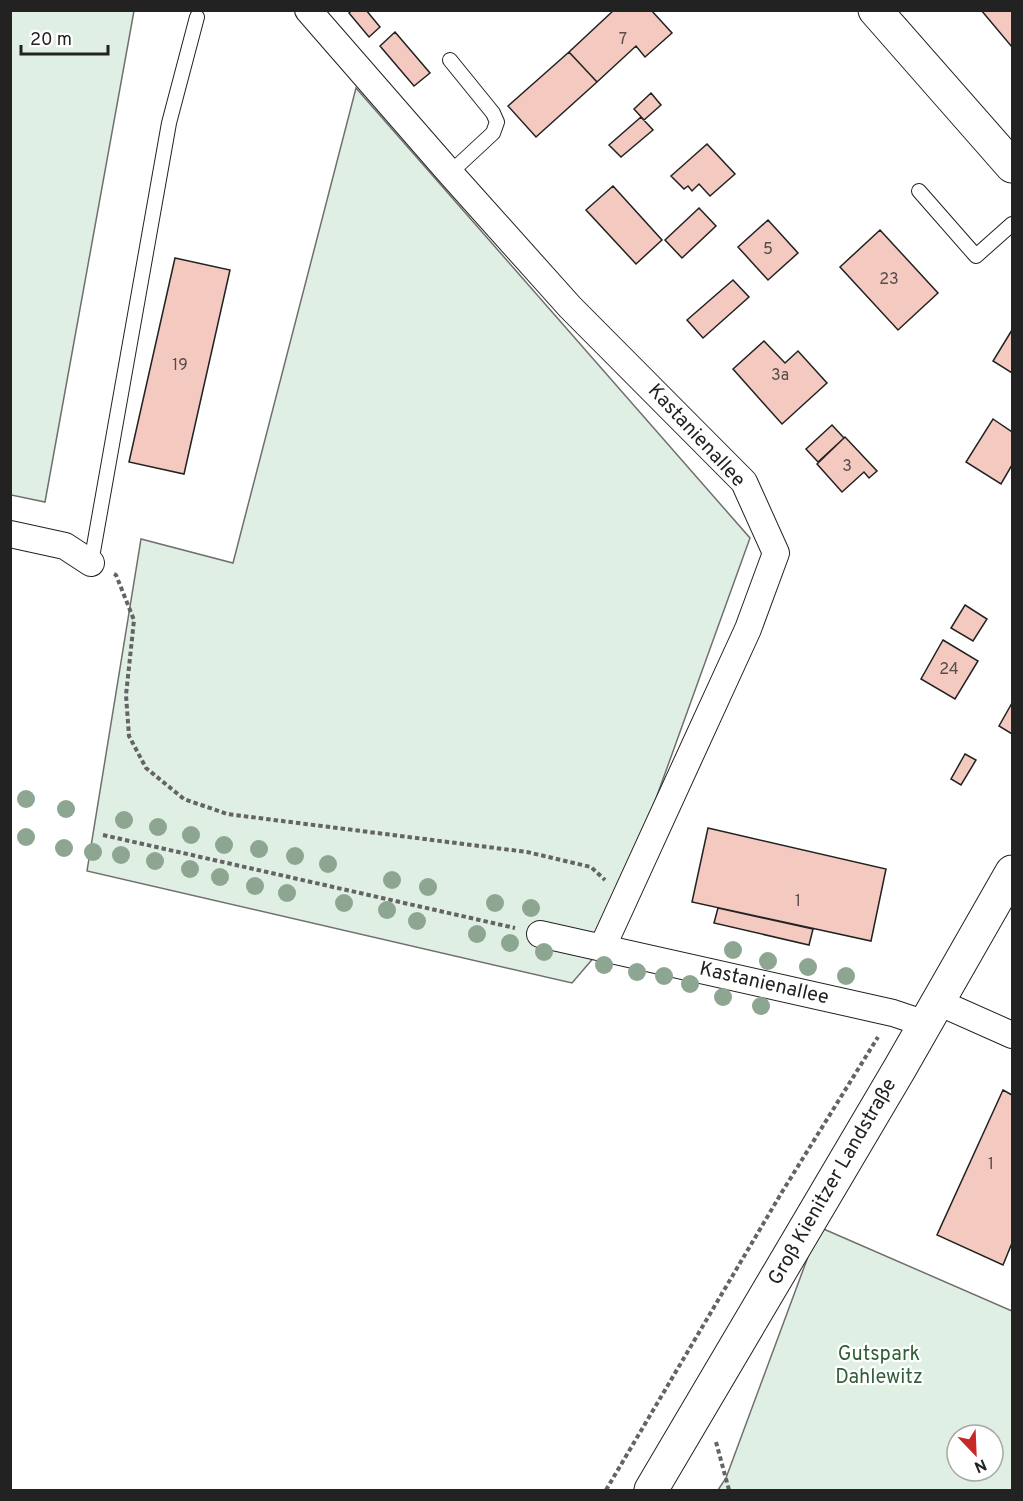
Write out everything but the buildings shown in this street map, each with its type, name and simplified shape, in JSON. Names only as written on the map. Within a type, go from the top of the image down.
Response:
[{"type":"main road","points":[[875,10],[1010,158]]},
{"type":"main road","name":"Groß Kienitzer Landstraße","points":[[651,1491],[932,1013],[1012,872]]},
{"type":"street","name":"Kastanienallee","points":[[308,10],[570,307],[744,482],[776,553],[748,629],[602,948]]},
{"type":"street","points":[[10,534],[64,546],[91,563]]},
{"type":"street","name":"Kastanienallee","points":[[540,934],[893,1013],[932,1013],[1012,1035]]},
{"type":"lane","points":[[91,563],[169,123],[197,17]]},
{"type":"lane","points":[[450,60],[493,113],[497,122],[494,133],[450,173]]},
{"type":"lane","points":[[919,191],[976,256],[1012,225]]},
{"type":"path","points":[[91,563],[116,575],[135,620],[126,695],[129,736],[146,768],[184,799],[227,814],[527,852],[591,867],[625,897]]},
{"type":"path","points":[[103,835],[540,934]]},
{"type":"path","points":[[606,1491],[782,1192],[893,1013]]},
{"type":"green space","points":[[10,11],[134,11],[45,502],[11,495]]},
{"type":"green space","points":[[356,88],[750,538],[602,948],[572,983],[87,871],[141,539],[233,563]]},
{"type":"green space","name":"Gutspark Dahlewitz","points":[[819,1227],[1012,1311],[1012,1490],[718,1490],[726,1478]]}]
